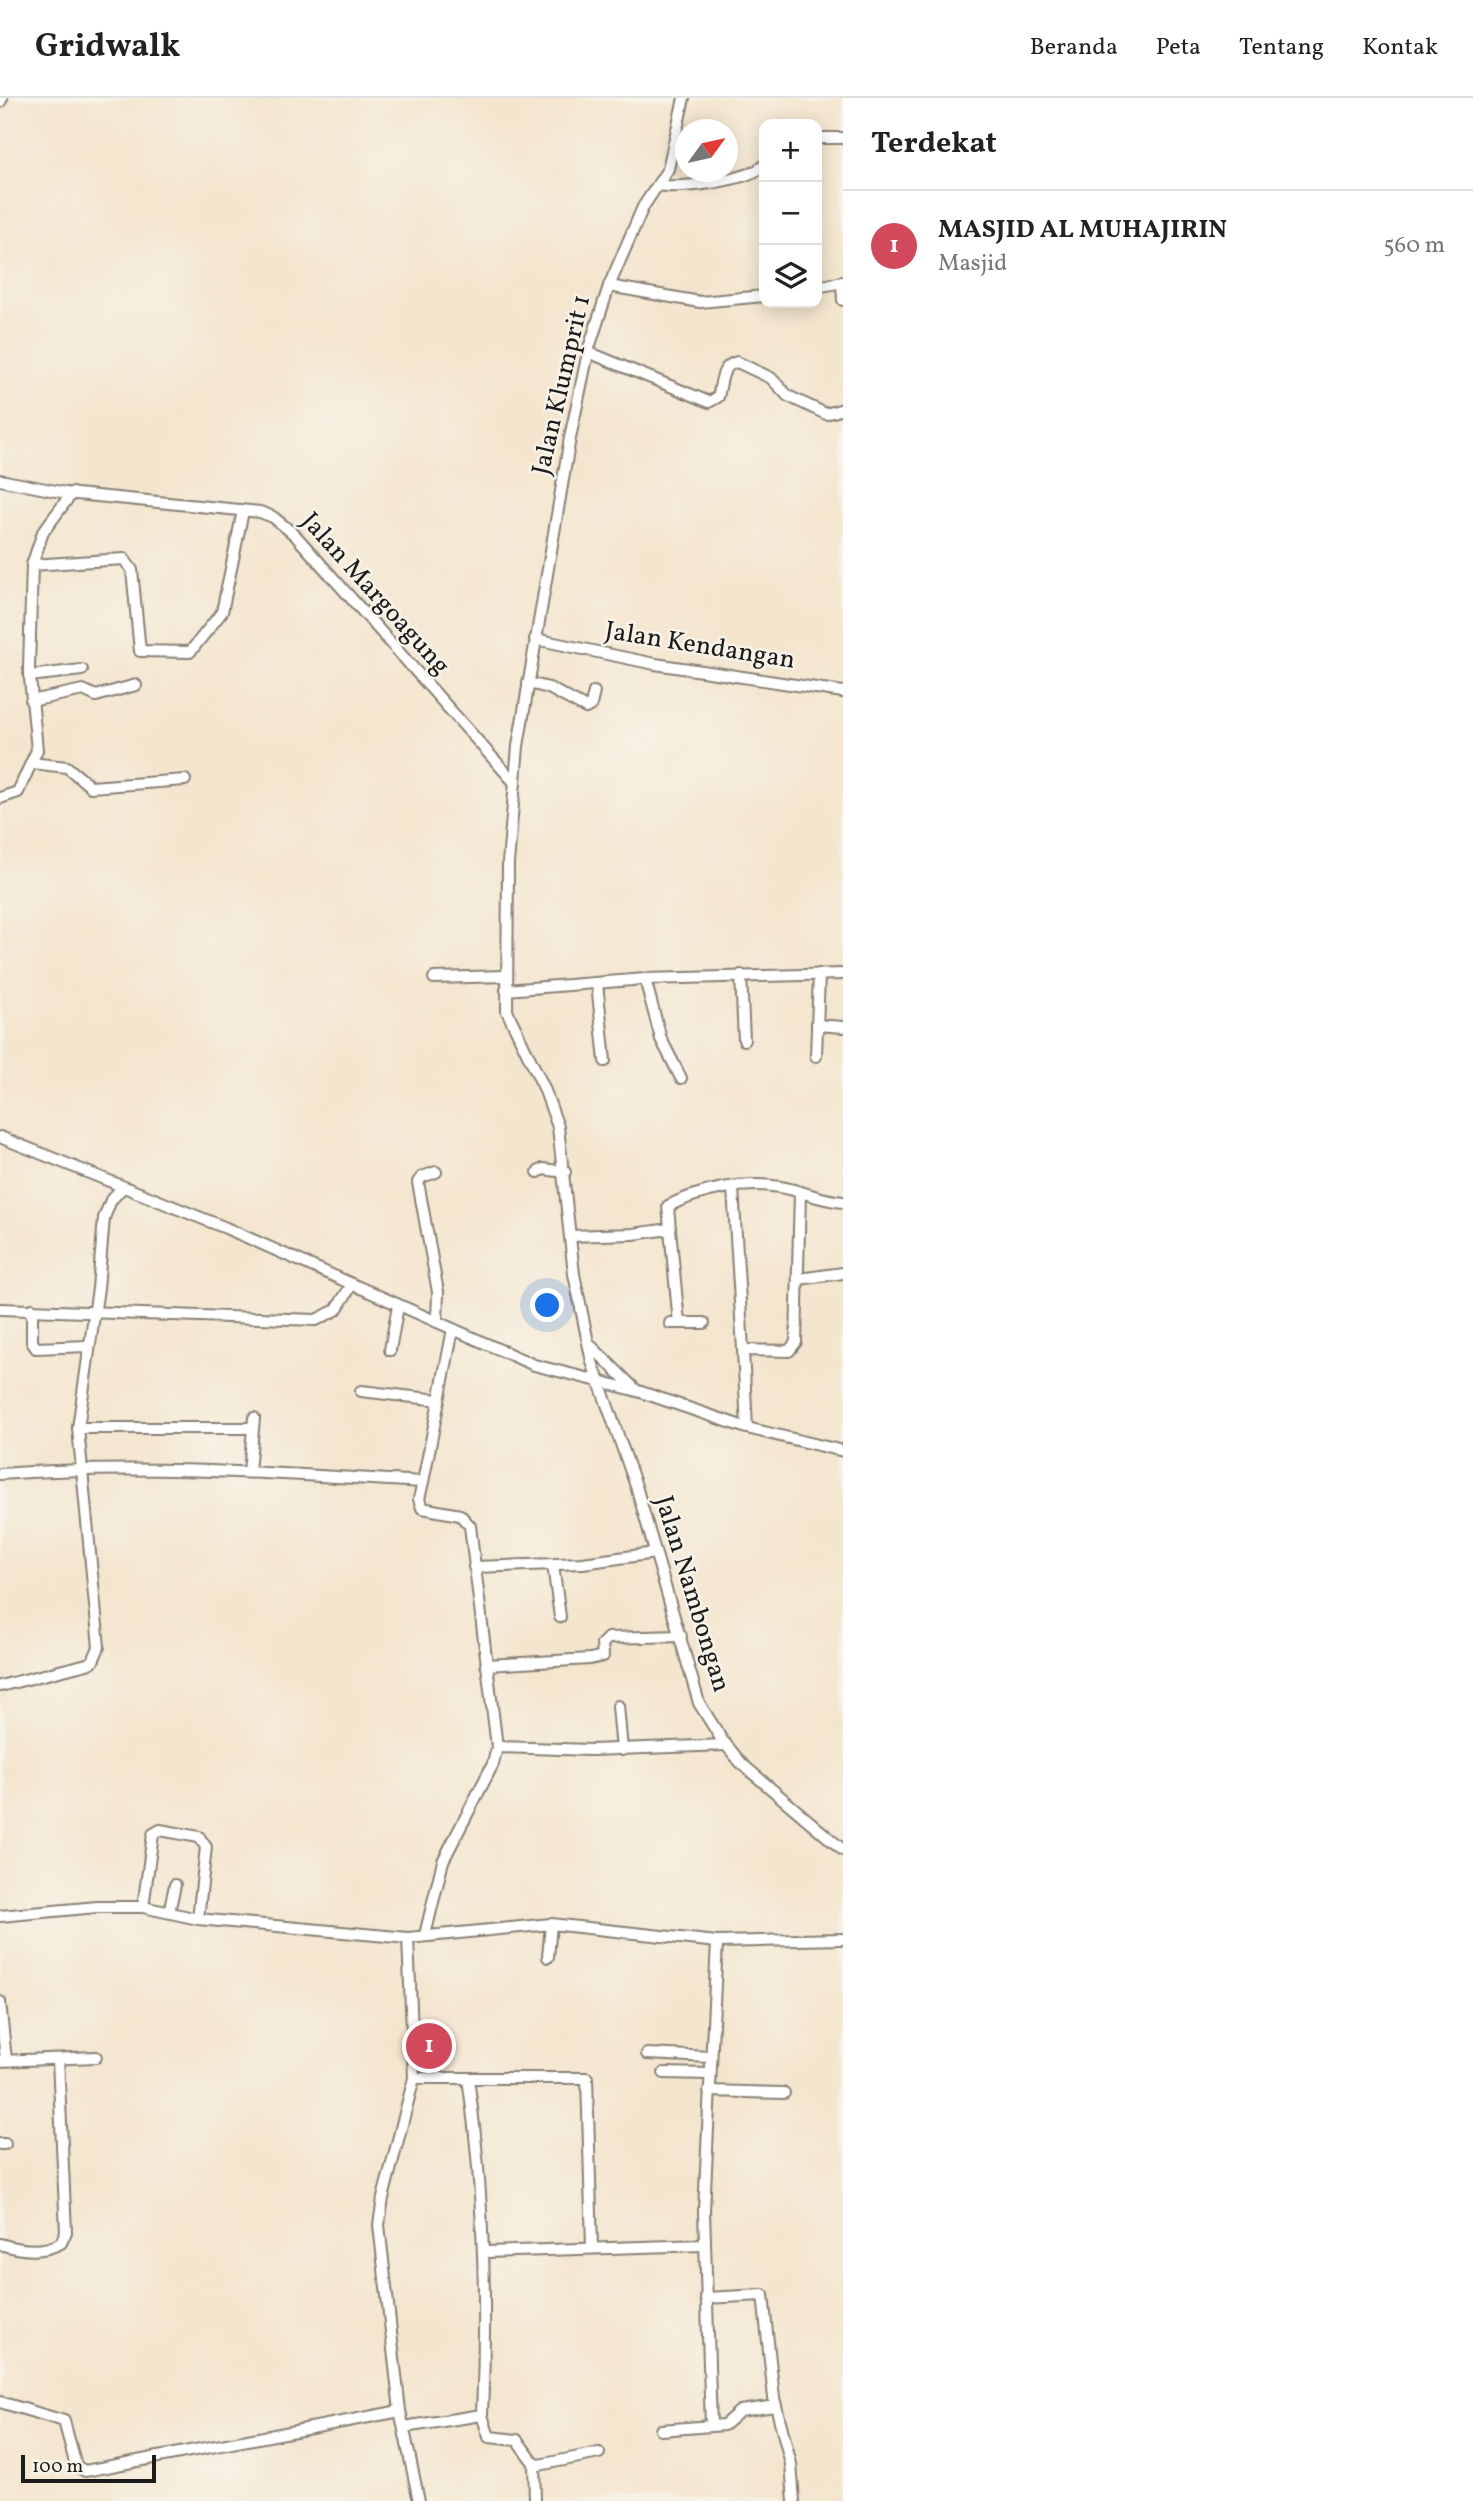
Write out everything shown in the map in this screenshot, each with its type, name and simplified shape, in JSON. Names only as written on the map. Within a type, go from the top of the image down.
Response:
[{"type":"street","name":"Jalan Klumprit 1","points":[[506,990],[508,863],[515,783],[535,639],[587,352],[631,230],[668,169],[684,98]]},
{"type":"street","points":[[822,138],[843,138]]},
{"type":"street","points":[[658,184],[680,188],[695,186],[759,169]]},
{"type":"street","points":[[822,285],[842,282],[843,300]]},
{"type":"street","points":[[609,286],[700,302],[759,296]]},
{"type":"street","points":[[587,352],[709,402],[718,397],[723,373],[729,365],[737,362],[771,378],[788,396],[826,414],[843,409]]},
{"type":"street","name":"Jalan Margoagung","points":[[0,480],[72,493],[270,515],[295,535],[515,783]]},
{"type":"street","points":[[0,798],[18,792],[32,763],[37,742],[29,676],[32,565],[43,532],[72,493]]},
{"type":"street","points":[[32,565],[124,559],[132,570],[140,651],[190,652],[222,612],[243,511]]},
{"type":"street","name":"Jalan Kendangan","points":[[535,639],[655,664],[843,692]]},
{"type":"street","points":[[29,676],[82,670]]},
{"type":"street","points":[[528,683],[549,688],[586,708],[591,705],[594,692]]},
{"type":"street","points":[[31,701],[83,690],[96,696],[136,685]]},
{"type":"street","points":[[32,763],[67,768],[91,787],[185,780]]},
{"type":"street","points":[[816,1056],[819,974]]},
{"type":"street","points":[[506,990],[645,979],[843,974]]},
{"type":"street","points":[[741,975],[744,1041]]},
{"type":"street","points":[[434,978],[506,976]]},
{"type":"street","points":[[645,979],[661,1039],[681,1078]]},
{"type":"street","points":[[597,983],[605,1061]]},
{"type":"street","name":"Jalan Nambongan","points":[[506,990],[507,1011],[513,1028],[551,1105],[565,1171],[570,1236],[589,1344],[599,1383],[636,1486],[699,1703],[726,1745],[757,1780],[843,1850]]},
{"type":"street","points":[[817,1025],[843,1027]]},
{"type":"street","points":[[0,1137],[118,1189],[226,1228],[351,1286],[534,1365],[638,1391],[747,1428],[843,1451]]},
{"type":"street","points":[[538,1172],[543,1169],[565,1171]]},
{"type":"street","points":[[436,1172],[422,1177],[418,1182],[438,1292],[438,1322]]},
{"type":"street","points":[[704,1324],[674,1323],[669,1206],[701,1193],[733,1188],[781,1187],[800,1194],[843,1202]]},
{"type":"street","points":[[733,1188],[747,1428]]},
{"type":"street","points":[[0,1686],[80,1667],[93,1661],[99,1647],[78,1428],[104,1218],[118,1189]]},
{"type":"street","points":[[743,1349],[793,1349],[799,1279],[800,1194]]},
{"type":"street","points":[[570,1236],[622,1235],[670,1229]]},
{"type":"street","points":[[799,1279],[843,1273]]},
{"type":"street","points":[[0,1309],[316,1320],[336,1310],[351,1286]]},
{"type":"street","points":[[390,1350],[398,1306]]},
{"type":"street","points":[[32,1310],[32,1342],[36,1348],[88,1346]]},
{"type":"street","points":[[425,1935],[443,1861],[493,1764],[497,1747],[468,1521],[460,1515],[422,1508],[419,1499],[453,1329]]},
{"type":"street","points":[[589,1344],[638,1391]]},
{"type":"street","points":[[361,1391],[439,1400]]},
{"type":"street","points":[[78,1428],[253,1423],[249,1472]]},
{"type":"street","points":[[0,1474],[80,1468],[249,1472],[423,1482]]},
{"type":"street","points":[[474,1567],[553,1565],[655,1553]]},
{"type":"street","points":[[553,1565],[560,1617]]},
{"type":"street","points":[[486,1665],[590,1659],[603,1656],[602,1644],[608,1638],[681,1636]]},
{"type":"street","points":[[618,1706],[622,1750]]},
{"type":"street","points":[[497,1747],[622,1750],[726,1745]]},
{"type":"street","points":[[143,1907],[153,1834],[160,1830],[199,1837],[206,1847],[198,1919]]},
{"type":"street","points":[[169,1912],[175,1885]]},
{"type":"street","points":[[0,1916],[97,1907],[143,1907],[198,1919],[408,1938],[551,1924],[717,1942],[843,1939]]},
{"type":"street","points":[[548,1957],[551,1924]]},
{"type":"street","points":[[408,1938],[414,2078],[383,2198],[379,2225],[400,2411],[419,2501]]},
{"type":"street","points":[[711,2426],[704,2245],[717,1942]]},
{"type":"street","points":[[0,2002],[3,2060],[96,2057]]},
{"type":"street","points":[[647,2054],[711,2057]]},
{"type":"street","points":[[0,2244],[32,2249],[55,2246],[64,2240],[66,2219],[58,2059]]},
{"type":"street","points":[[664,2073],[710,2074]]},
{"type":"street","points":[[414,2078],[587,2078],[592,2247]]},
{"type":"street","points":[[468,2078],[486,2252],[482,2414],[489,2437],[517,2440],[534,2463],[535,2501]]},
{"type":"street","points":[[709,2091],[784,2093]]},
{"type":"street","points":[[486,2252],[704,2245]]},
{"type":"street","points":[[706,2298],[763,2295],[775,2406],[790,2464],[794,2501]]},
{"type":"street","points":[[0,2402],[64,2421],[76,2466],[85,2471],[400,2411]]},
{"type":"street","points":[[661,2430],[724,2424],[740,2411],[775,2406]]},
{"type":"street","points":[[404,2427],[482,2414]]},
{"type":"street","points":[[534,2463],[550,2464],[599,2453]]},
{"type":"place","name":"MASJID AL MUHAJIRIN","points":[[429,2046]]}]
